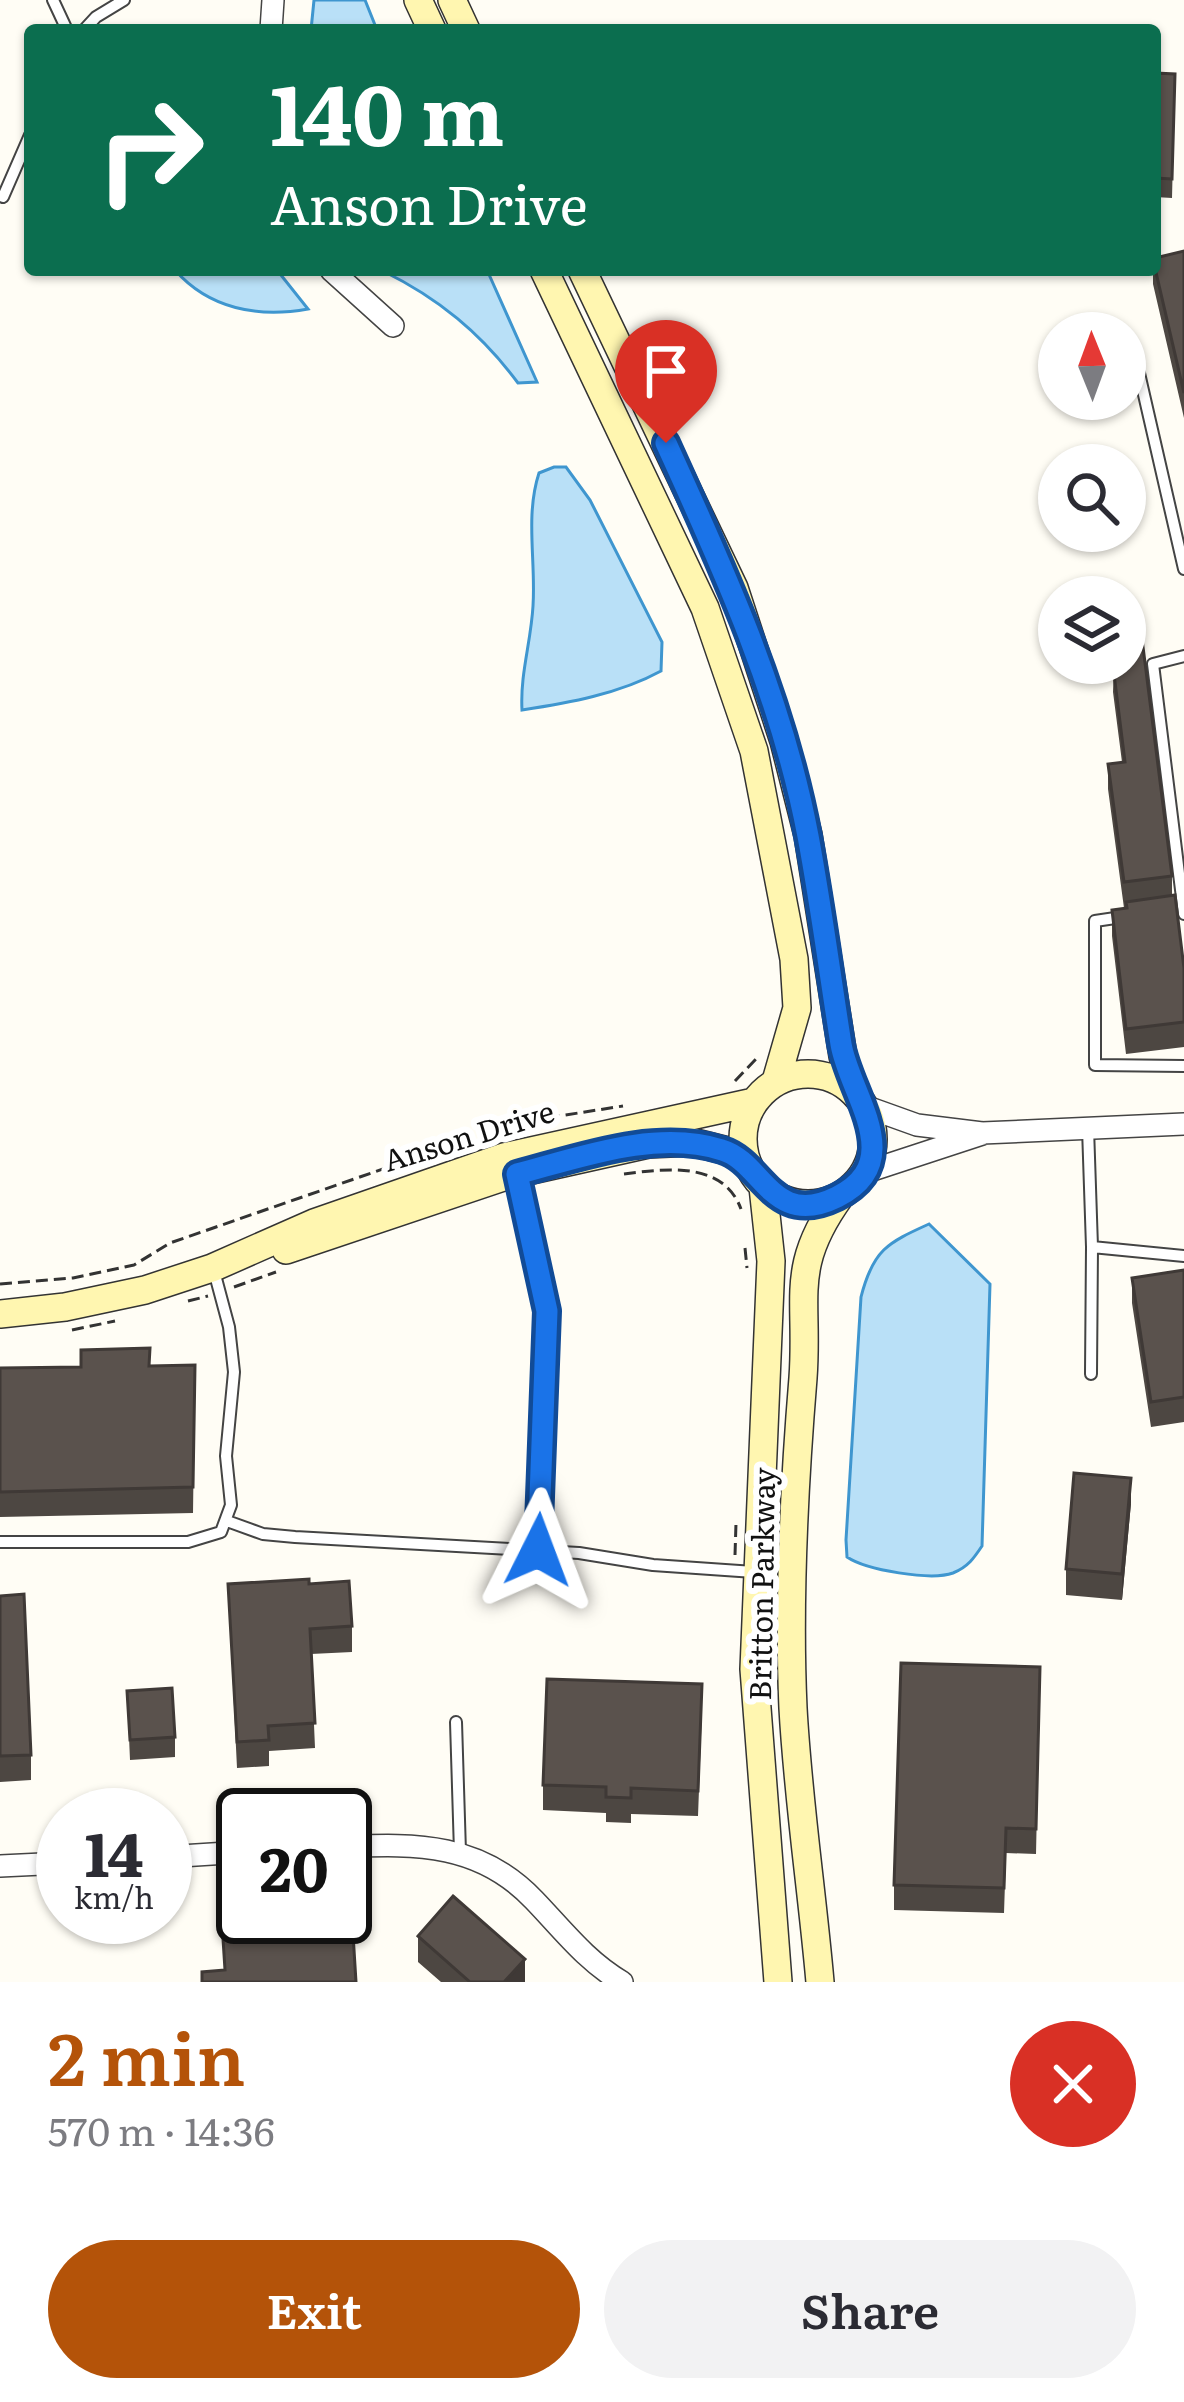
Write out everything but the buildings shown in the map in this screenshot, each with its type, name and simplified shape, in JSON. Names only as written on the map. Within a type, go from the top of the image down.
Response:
[{"type":"main road","points":[[547,276],[705,608],[754,751],[794,959],[797,1009],[776,1082]]},
{"type":"main road","points":[[585,276],[734,588],[784,741],[808,835],[843,1056],[873,1129],[872,1148],[862,1173],[841,1195],[822,1203],[781,1198],[755,1175],[742,1131],[754,1102],[776,1082],[796,1074],[818,1074],[839,1081],[860,1100]]},
{"type":"main road","name":"Anson Drive","points":[[216,1280],[314,1223],[504,1157],[754,1102]]},
{"type":"main road","name":"Anson Drive","points":[[0,1314],[216,1280],[517,1174],[579,1157],[692,1142],[728,1151],[755,1175]]},
{"type":"main road","name":"Britton Parkway","points":[[755,1175],[771,1261],[746,1571],[778,1982]]},
{"type":"main road","name":"Britton Parkway","points":[[820,1982],[793,1705],[793,1538],[805,1342],[803,1270],[814,1234],[841,1195]]},
{"type":"street","points":[[338,276],[394,326]]},
{"type":"street","points":[[860,1100],[917,1125],[982,1133],[1184,1124]]},
{"type":"street","points":[[862,1173],[982,1133]]},
{"type":"street","points":[[372,1846],[410,1844],[460,1852],[504,1873],[581,1951],[622,1982]]},
{"type":"street","points":[[0,1866],[36,1864]]},
{"type":"lane","points":[[90,24],[124,0]]},
{"type":"lane","points":[[3,197],[24,149]]},
{"type":"lane","points":[[0,170],[13,175]]},
{"type":"lane","points":[[1146,407],[1184,569]]},
{"type":"lane","points":[[1161,912],[1184,912],[1153,664],[1184,656]]},
{"type":"lane","points":[[1139,915],[1095,921],[1095,1065],[1184,1066]]},
{"type":"lane","points":[[1088,1128],[1090,1374]]},
{"type":"lane","points":[[517,1174],[547,1311],[538,1550]]},
{"type":"lane","points":[[1092,1246],[1184,1256]]},
{"type":"lane","points":[[0,1542],[188,1542],[221,1532],[231,1505],[226,1456],[233,1348],[216,1280]]},
{"type":"lane","points":[[227,1521],[263,1534],[295,1538],[538,1550],[746,1571]]},
{"type":"lane","points":[[456,1722],[460,1852]]},
{"type":"path","points":[[728,1088],[761,1054]]},
{"type":"path","points":[[0,1284],[74,1278],[134,1265],[170,1243],[403,1162],[540,1119],[636,1106]]},
{"type":"path","points":[[625,1174],[670,1168],[705,1174],[728,1188],[743,1214]]},
{"type":"path","points":[[745,1236],[748,1280]]},
{"type":"path","points":[[175,1305],[216,1280],[284,1270]]},
{"type":"path","points":[[67,1330],[132,1316]]},
{"type":"path","points":[[737,1515],[746,1571]]},
{"type":"water","points":[[314,0],[365,0],[375,24],[312,24]]},
{"type":"water","points":[[181,276],[282,276],[308,309],[236,308]]},
{"type":"water","points":[[392,276],[490,276],[537,382],[518,383],[457,318]]},
{"type":"water","points":[[566,467],[590,500],[662,642],[661,671],[611,692],[522,710],[533,606],[535,489],[539,473]]},
{"type":"water","points":[[929,1224],[990,1284],[982,1546],[958,1571],[930,1576],[856,1562],[847,1557],[846,1540],[861,1297],[871,1268],[884,1250]]},
{"type":"route","points":[[538,1550],[547,1311],[517,1174],[648,1144],[692,1142],[728,1151],[747,1163],[763,1187],[781,1198],[822,1203],[856,1183],[872,1148],[873,1129],[843,1056],[808,835],[784,741],[734,588],[666,443]]}]
